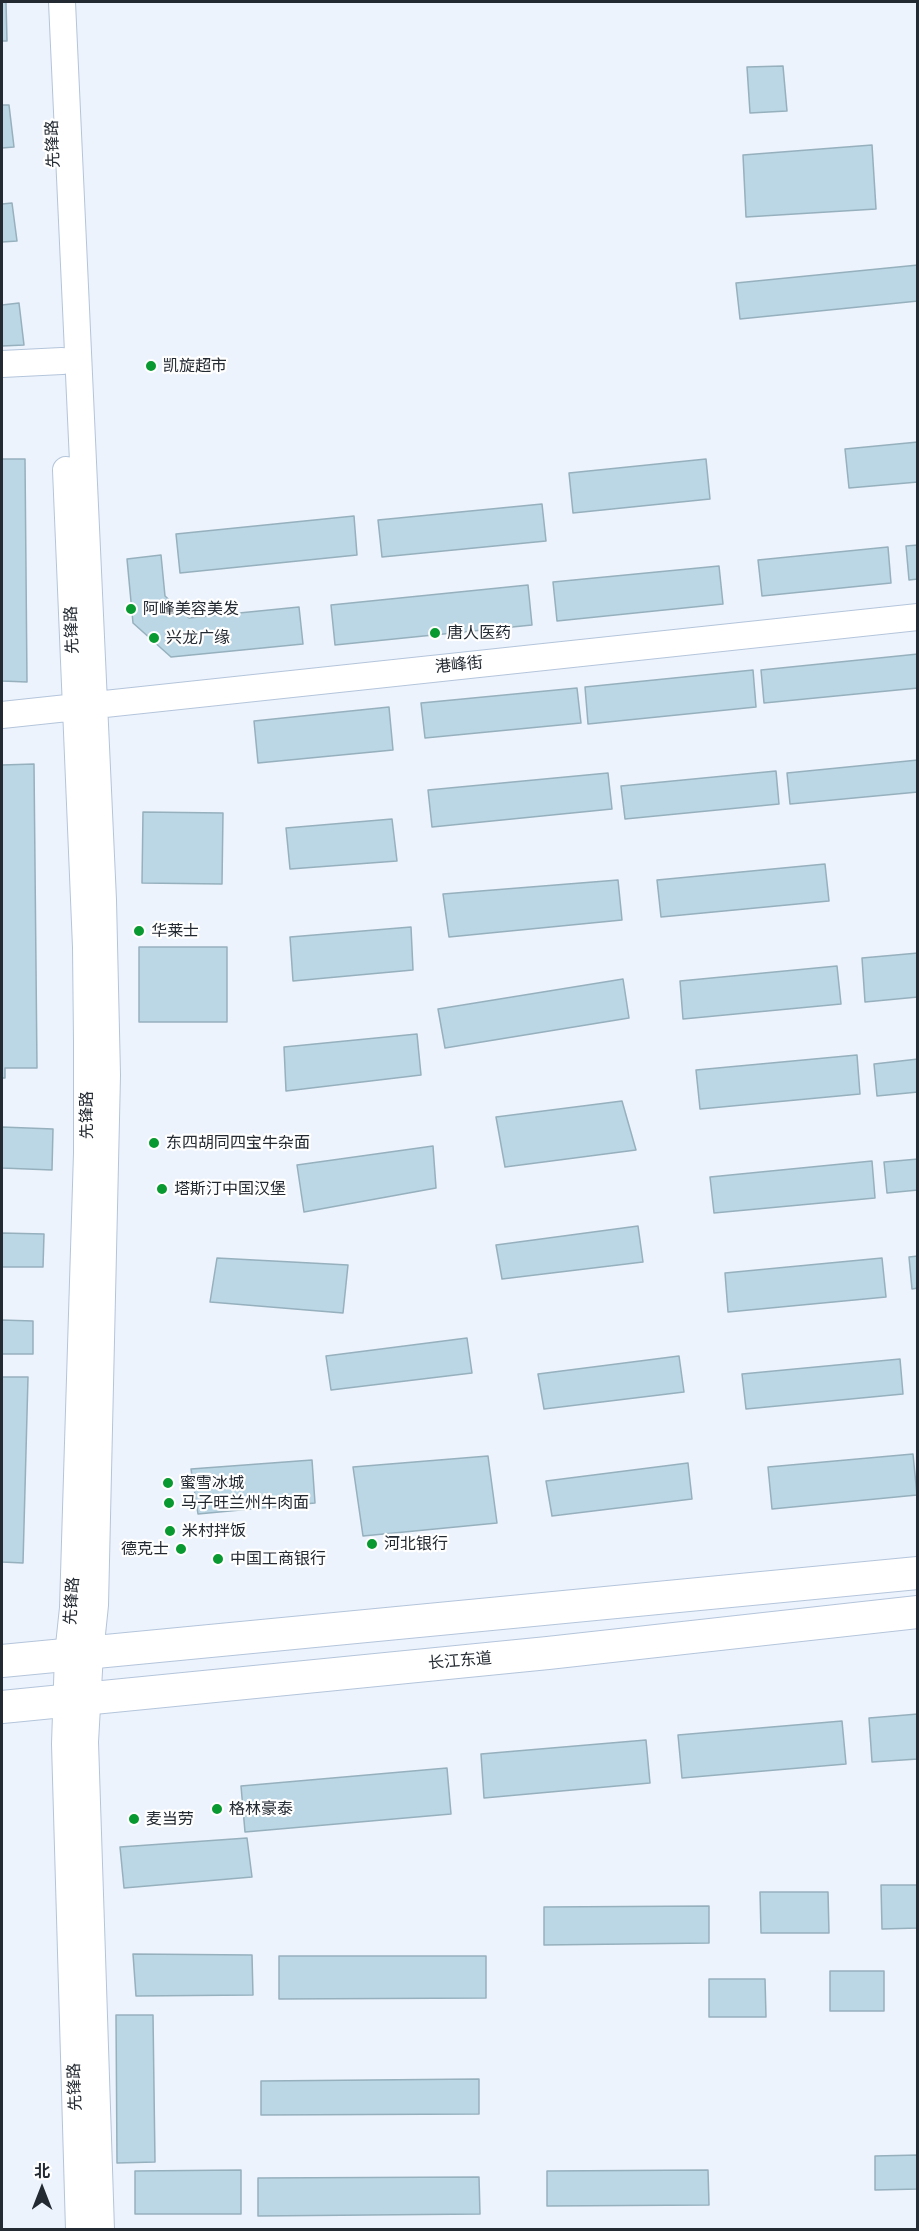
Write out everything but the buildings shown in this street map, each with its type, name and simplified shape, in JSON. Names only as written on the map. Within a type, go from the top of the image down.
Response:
[{"type":"main road","points":[[2,1661],[918,1573]]},
{"type":"main road","name":"长江东道","points":[[2,1707],[548,1653],[918,1612]]},
{"type":"street","name":"先锋路","points":[[48,2],[62,362],[85,705]]},
{"type":"street","points":[[62,2],[85,705],[103,900],[106,1075],[95,1605],[79,1654],[77,1700],[86,1754],[101,2229]]},
{"type":"street","points":[[2,364],[62,362]]},
{"type":"street","name":"港峰街","points":[[2,714],[918,617]]},
{"type":"street","name":"先锋路","points":[[77,1700],[65,1744],[79,2229]]},
{"type":"place","name":"凯旋超市","points":[[151,366]]},
{"type":"place","name":"阿峰美容美发","points":[[131,609]]},
{"type":"place","name":"唐人医药","points":[[435,633]]},
{"type":"place","name":"兴龙广缘","points":[[154,638]]},
{"type":"place","name":"华莱士","points":[[139,931]]},
{"type":"place","name":"东四胡同四宝牛杂面","points":[[154,1143]]},
{"type":"place","name":"塔斯汀中国汉堡","points":[[162,1189]]},
{"type":"place","name":"蜜雪冰城","points":[[168,1483]]},
{"type":"place","name":"马子旺兰州牛肉面","points":[[169,1503]]},
{"type":"place","name":"米村拌饭","points":[[170,1531]]},
{"type":"place","name":"河北银行","points":[[372,1544]]},
{"type":"place","name":"德克士","points":[[181,1549]]},
{"type":"place","name":"中国工商银行","points":[[218,1559]]},
{"type":"place","name":"格林豪泰","points":[[217,1809]]},
{"type":"place","name":"麦当劳","points":[[134,1819]]}]
